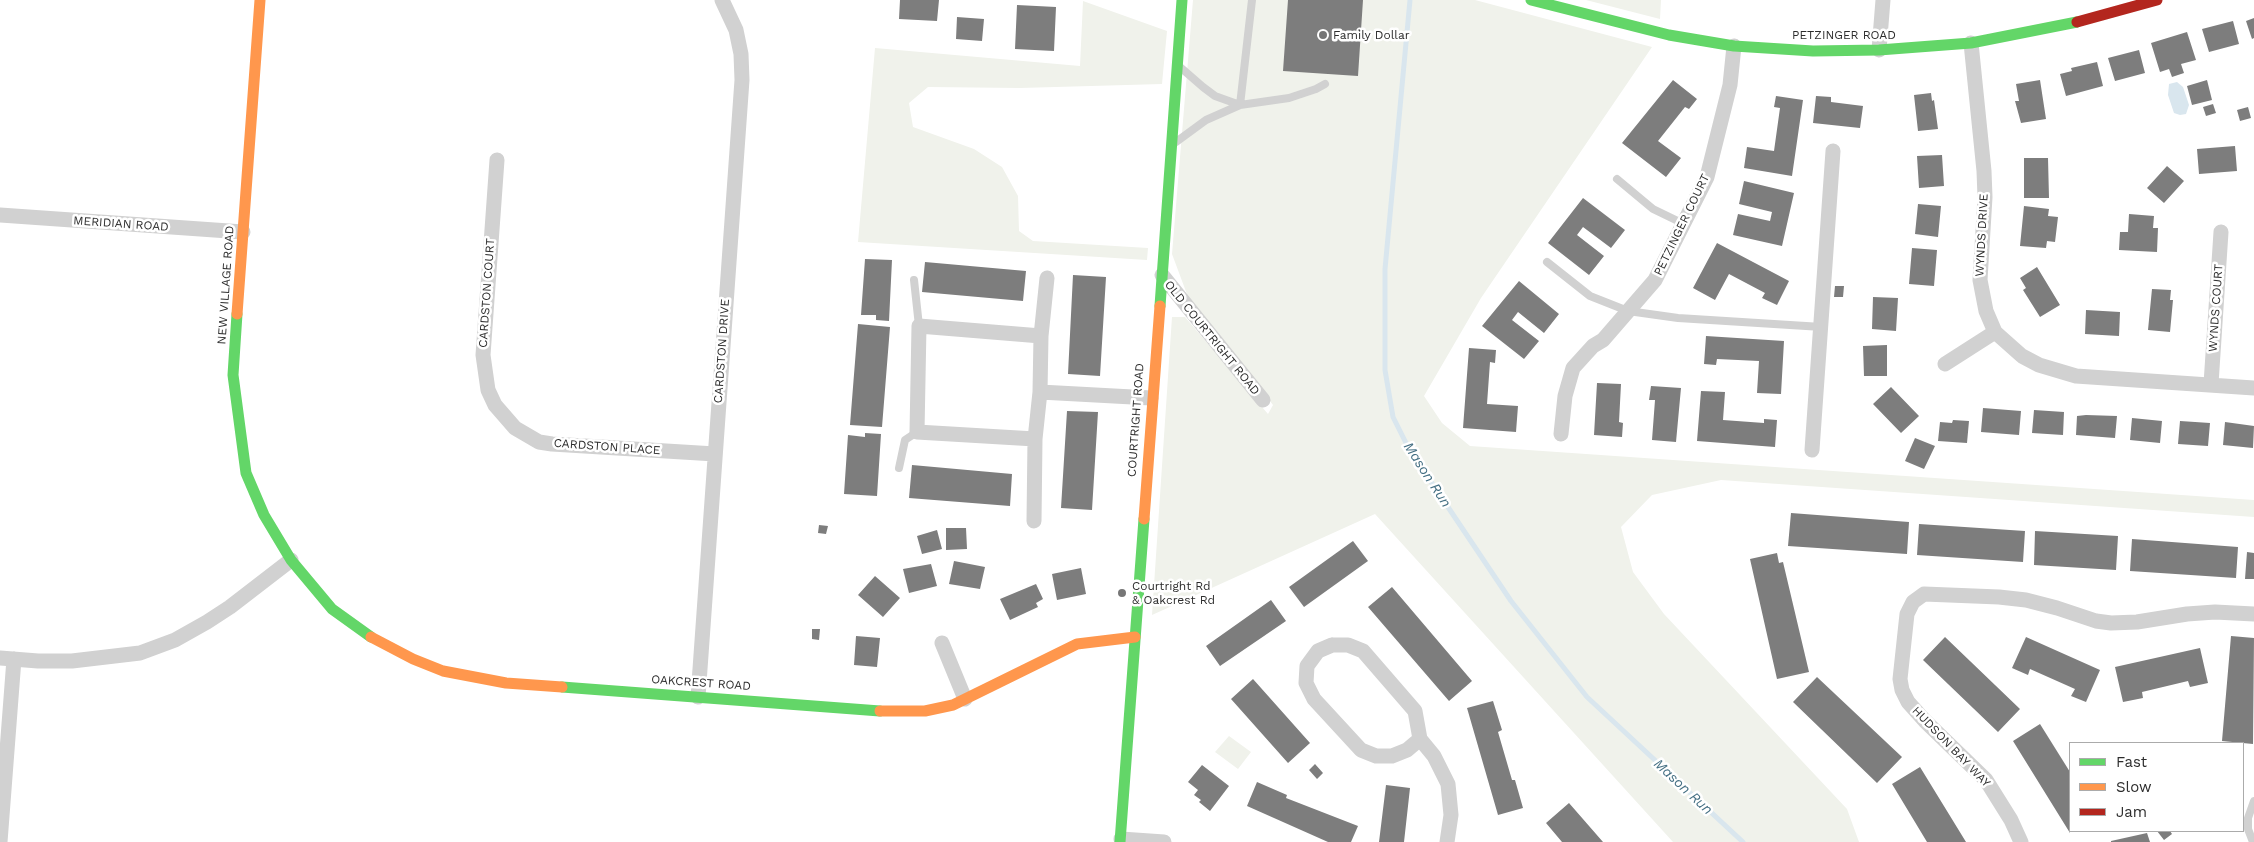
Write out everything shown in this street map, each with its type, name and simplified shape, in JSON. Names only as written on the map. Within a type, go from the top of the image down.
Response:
[{"type":"street","name":"NEW VILLAGE ROAD","points":[[260,0],[234,375],[237,417],[246,473],[264,515],[291,560]]},
{"type":"street","name":"COURTRIGHT ROAD","points":[[1120,840],[1151,398],[1182,0]]},
{"type":"street","name":"PETZINGER ROAD","points":[[1531,0],[1659,33],[1734,46],[1813,51],[1879,50],[1970,43],[2020,35],[2078,22],[2154,0]]},
{"type":"street","points":[[1879,50],[1882,0]]},
{"type":"street","name":"CARDSTON DRIVE","points":[[698,697],[742,80],[741,54],[736,30],[724,4]]},
{"type":"street","name":"WYNDS DRIVE","points":[[1970,43],[1984,171],[1980,280],[1986,311],[1995,332],[2022,356],[2038,365],[2057,372],[2076,376],[2254,388]]},
{"type":"street","name":"PETZINGER COURT","points":[[1562,434],[1565,396],[1573,368],[1592,346],[1603,340],[1655,280],[1707,177],[1730,85],[1734,46]]},
{"type":"street","points":[[1812,450],[1834,151]]},
{"type":"street","name":"CARDSTON COURT","points":[[497,160],[483,355],[488,390],[494,405],[507,420]]},
{"type":"street","name":"MERIDIAN ROAD","points":[[0,215],[243,232]]},
{"type":"street","points":[[0,215],[0,222]]},
{"type":"street","name":"WYNDS COURT","points":[[2211,384],[2221,232]]},
{"type":"street","name":"OLD COURTRIGHT ROAD","points":[[1162,276],[1263,400]]},
{"type":"street","points":[[1034,521],[1035,439],[1040,392],[1041,336],[1046,278]]},
{"type":"street","points":[[1035,439],[917,432],[920,326],[1041,336]]},
{"type":"street","points":[[1945,364],[1995,332]]},
{"type":"street","points":[[1040,392],[1151,398]]},
{"type":"street","name":"CARDSTON PLACE","points":[[507,420],[527,436],[552,444],[715,454]]},
{"type":"street","points":[[0,842],[7,659],[72,660],[140,653],[175,640],[207,622],[230,607],[291,560]]},
{"type":"street","name":"OAKCREST ROAD","points":[[291,560],[332,609],[385,645],[443,671],[506,683],[896,712],[925,711],[954,705],[1077,644],[1135,637]]},
{"type":"street","name":"HUDSON BAY WAY","points":[[2020,842],[2011,820],[1986,780],[1925,721],[1908,702],[1902,690],[1900,679],[1907,614],[1913,602],[1924,594],[1999,597],[2026,600],[2096,621],[2111,623],[2137,622],[2187,614],[2215,612],[2254,614]]},
{"type":"street","points":[[942,643],[965,699]]},
{"type":"street","points":[[1420,739],[1407,750],[1392,756],[1376,756],[1361,750],[1314,699],[1306,683],[1307,666],[1318,651],[1332,645],[1348,645],[1363,651],[1415,711],[1420,739],[1434,756],[1448,784],[1452,815],[1447,842]]},
{"type":"street","points":[[1120,840],[1164,842]]},
{"type":"lane","points":[[1240,104],[1252,0]]},
{"type":"lane","points":[[1177,64],[1203,88],[1215,96],[1240,104]]},
{"type":"lane","points":[[1170,147],[1206,120],[1240,104],[1289,98],[1325,84]]},
{"type":"lane","points":[[1617,179],[1653,209],[1684,224]]},
{"type":"lane","points":[[1546,262],[1590,296],[1628,311],[1678,318],[1822,327]]},
{"type":"lane","points":[[914,280],[920,326]]},
{"type":"lane","points":[[899,468],[905,440],[917,432]]},
{"type":"lane","points":[[2253,842],[2248,829],[2248,818],[2254,801]]},
{"type":"shaded area","points":[[1193,0],[1475,0],[1652,47],[1481,298],[1424,396],[1442,423],[1470,446],[2254,500],[2254,517],[1721,480],[1652,495],[1621,527],[1633,572],[1664,614],[1847,809],[1859,842],[1673,842],[1375,514],[1152,615],[1172,317],[1185,317],[1268,414],[1273,405],[1188,297],[1172,254]]},
{"type":"shaded area","points":[[1586,0],[1661,0],[1660,19]]},
{"type":"shaded area","points":[[1083,1],[1167,31],[1162,84],[1020,88],[928,87],[909,103],[913,127],[974,149],[1002,167],[1018,196],[1019,231],[1033,241],[1148,248],[1147,260],[858,242],[875,48],[1080,66]]},
{"type":"shaded area","points":[[2177,82],[2183,87],[2189,105],[2186,114],[2174,113],[2168,95],[2169,84]]},
{"type":"shaded area","points":[[1229,736],[1251,752],[1238,769],[1215,752]]},
{"type":"building","points":[[900,0],[939,0],[937,21],[899,19]]},
{"type":"building","name":"Family Dollar","points":[[1288,0],[1363,0],[1358,76],[1283,71]]},
{"type":"building","points":[[1017,5],[1056,7],[1054,51],[1015,49]]},
{"type":"building","points":[[957,17],[984,19],[982,41],[956,39]]},
{"type":"building","points":[[2254,18],[2254,38],[2252,39],[2246,21]]},
{"type":"building","points":[[2233,21],[2239,44],[2209,52],[2202,29]]},
{"type":"building","points":[[2187,32],[2196,60],[2181,64],[2184,73],[2172,77],[2169,69],[2160,72],[2151,43]]},
{"type":"building","points":[[2139,50],[2145,73],[2115,81],[2108,58]]},
{"type":"building","points":[[2097,62],[2103,86],[2066,96],[2060,74],[2072,71],[2071,68]]},
{"type":"building","points":[[1673,80],[1697,99],[1689,109],[1685,107],[1658,141],[1681,158],[1666,177],[1622,143]]},
{"type":"building","points":[[2040,80],[2046,119],[2021,123],[2015,101],[2019,101],[2016,84]]},
{"type":"building","points":[[2207,80],[2212,100],[2192,105],[2187,86]]},
{"type":"building","points":[[1931,93],[1932,101],[1934,100],[1938,129],[1918,131],[1914,95]]},
{"type":"building","points":[[1776,96],[1803,100],[1792,176],[1744,168],[1747,147],[1774,151],[1780,108],[1774,107]]},
{"type":"building","points":[[1816,96],[1831,97],[1831,102],[1863,106],[1860,128],[1813,123]]},
{"type":"building","points":[[2213,104],[2216,113],[2206,116],[2203,107]]},
{"type":"building","points":[[2248,107],[2251,118],[2240,121],[2237,110]]},
{"type":"building","points":[[2235,146],[2237,171],[2199,174],[2197,149]]},
{"type":"building","points":[[1942,155],[1944,186],[1919,188],[1917,156]]},
{"type":"building","points":[[2024,158],[2048,158],[2049,198],[2024,198]]},
{"type":"building","points":[[2167,166],[2184,181],[2164,203],[2147,188]]},
{"type":"building","points":[[1744,181],[1794,193],[1782,246],[1733,235],[1738,214],[1770,221],[1772,212],[1739,204]]},
{"type":"building","points":[[1583,198],[1625,230],[1611,248],[1583,227],[1577,235],[1604,256],[1589,275],[1548,243]]},
{"type":"building","points":[[1918,204],[1941,206],[1938,237],[1915,234]]},
{"type":"building","points":[[2024,206],[2049,209],[2048,216],[2058,217],[2055,242],[2047,241],[2046,248],[2020,246]]},
{"type":"building","points":[[2129,214],[2154,216],[2153,228],[2158,228],[2157,252],[2119,250],[2120,232],[2128,232]]},
{"type":"building","points":[[1717,243],[1789,281],[1777,305],[1762,298],[1765,293],[1729,274],[1715,300],[1693,288]]},
{"type":"building","points":[[1912,248],[1937,250],[1934,286],[1909,284]]},
{"type":"building","points":[[865,259],[892,260],[889,321],[876,320],[876,315],[861,315]]},
{"type":"building","points":[[925,262],[1026,271],[1023,301],[922,292]]},
{"type":"building","points":[[2037,267],[2060,305],[2040,317],[2023,290],[2026,288],[2020,278]]},
{"type":"building","points":[[1073,275],[1106,277],[1100,376],[1068,374]]},
{"type":"building","points":[[1519,281],[1559,314],[1544,333],[1518,312],[1512,320],[1539,341],[1524,359],[1482,326]]},
{"type":"building","points":[[1835,286],[1844,286],[1843,297],[1834,297]]},
{"type":"building","points":[[2152,289],[2171,290],[2170,300],[2173,300],[2170,332],[2148,330]]},
{"type":"building","points":[[1873,297],[1898,298],[1896,331],[1872,329]]},
{"type":"building","points":[[2086,310],[2120,312],[2119,336],[2085,334]]},
{"type":"building","points":[[858,324],[890,327],[882,427],[850,425]]},
{"type":"building","points":[[1706,336],[1784,341],[1781,394],[1757,393],[1759,361],[1717,359],[1716,365],[1704,364]]},
{"type":"building","points":[[1887,345],[1887,376],[1864,376],[1863,346]]},
{"type":"building","points":[[1469,348],[1496,350],[1495,363],[1490,362],[1487,404],[1518,406],[1516,432],[1463,428]]},
{"type":"building","points":[[1597,383],[1621,384],[1619,422],[1623,423],[1622,437],[1594,435]]},
{"type":"building","points":[[1651,386],[1681,388],[1676,442],[1652,440],[1655,400],[1649,400]]},
{"type":"building","points":[[1891,387],[1919,416],[1901,433],[1873,404]]},
{"type":"building","points":[[1701,391],[1725,392],[1723,420],[1764,423],[1764,419],[1777,420],[1775,447],[1697,441]]},
{"type":"building","points":[[1983,408],[2021,411],[2019,435],[1981,432]]},
{"type":"building","points":[[2034,410],[2064,412],[2063,435],[2032,433]]},
{"type":"building","points":[[1067,411],[1098,412],[1092,510],[1061,508]]},
{"type":"building","points":[[2077,416],[2117,416],[2115,438],[2076,435]]},
{"type":"building","points":[[2132,418],[2162,421],[2160,443],[2130,440]]},
{"type":"building","points":[[1953,420],[1969,421],[1967,443],[1938,441],[1940,422],[1952,423]]},
{"type":"building","points":[[2180,421],[2210,423],[2208,446],[2178,444]]},
{"type":"building","points":[[2225,422],[2254,426],[2253,448],[2223,445]]},
{"type":"building","points":[[865,433],[881,434],[877,496],[844,494],[848,435],[865,437]]},
{"type":"building","points":[[1915,438],[1935,446],[1924,469],[1905,461]]},
{"type":"building","points":[[912,465],[1012,474],[1010,506],[909,498]]},
{"type":"building","points":[[1791,513],[1909,522],[1907,554],[1788,546]]},
{"type":"building","points":[[1919,524],[2025,531],[2023,562],[1917,555]]},
{"type":"building","points":[[819,525],[828,526],[826,534],[818,533]]},
{"type":"building","points":[[946,528],[966,528],[967,549],[946,550]]},
{"type":"building","points":[[937,530],[942,549],[922,554],[917,536]]},
{"type":"building","points":[[2035,531],[2118,536],[2116,570],[2034,565]]},
{"type":"building","points":[[2132,539],[2238,547],[2236,578],[2130,571]]},
{"type":"building","points":[[1353,541],[1368,561],[1304,607],[1289,587]]},
{"type":"building","points":[[2247,552],[2254,553],[2254,579],[2245,579]]},
{"type":"building","points":[[1777,553],[1779,563],[1783,562],[1809,672],[1777,679],[1750,559]]},
{"type":"building","points":[[954,561],[985,567],[980,589],[949,584]]},
{"type":"building","points":[[931,564],[937,586],[909,593],[903,569]]},
{"type":"building","points":[[1081,568],[1086,594],[1057,600],[1052,574]]},
{"type":"building","points":[[875,576],[900,598],[883,617],[858,595]]},
{"type":"building","points":[[1036,584],[1043,599],[1036,603],[1038,607],[1010,620],[1000,599]]},
{"type":"building","points":[[1392,587],[1472,681],[1449,701],[1368,607]]},
{"type":"building","points":[[1271,600],[1286,621],[1220,666],[1206,646]]},
{"type":"building","points":[[812,629],[820,629],[819,640],[812,639]]},
{"type":"building","points":[[856,636],[880,638],[877,667],[854,665]]},
{"type":"building","points":[[2231,636],[2254,638],[2253,744],[2222,741]]},
{"type":"building","points":[[1945,637],[2020,709],[1998,732],[1923,660]]},
{"type":"building","points":[[2026,637],[2100,670],[2086,702],[2071,696],[2075,689],[2030,669],[2028,675],[2012,668]]},
{"type":"building","points":[[2200,648],[2208,683],[2190,687],[2188,681],[2142,692],[2143,698],[2123,702],[2115,667]]},
{"type":"building","points":[[1817,677],[1902,757],[1877,783],[1793,702]]},
{"type":"building","points":[[1253,679],[1310,743],[1288,763],[1231,699]]},
{"type":"building","points":[[1493,701],[1502,730],[1498,732],[1512,780],[1515,780],[1523,808],[1498,815],[1467,708]]},
{"type":"building","points":[[2040,724],[2069,770],[2069,831],[2013,741]]},
{"type":"building","points":[[1315,764],[1323,773],[1317,779],[1309,770]]},
{"type":"building","points":[[1202,765],[1229,786],[1210,811],[1199,802],[1201,800],[1194,795],[1198,790],[1188,782]]},
{"type":"building","points":[[1920,767],[1966,842],[1927,842],[1892,784]]},
{"type":"building","points":[[1257,782],[1287,795],[1286,798],[1358,826],[1351,842],[1328,842],[1247,806]]},
{"type":"building","points":[[1386,785],[1410,788],[1404,842],[1379,842]]},
{"type":"building","points":[[1569,803],[1603,842],[1562,842],[1546,823]]},
{"type":"building","points":[[2158,832],[2171,832],[2172,834],[2164,840]]},
{"type":"building","points":[[2147,833],[2150,842],[2111,842],[2111,841]]},
{"type":"waterway","name":"Mason Run","points":[[1410,0],[1385,269],[1385,370],[1393,417],[1409,449],[1511,601],[1587,697],[1743,842]]},
{"type":"traffic: fast","points":[[1160,306],[1182,0]]},
{"type":"traffic: fast","points":[[1531,0],[1669,35],[1734,46],[1813,51],[1879,50],[1971,43],[2077,22]]},
{"type":"traffic: fast","points":[[237,314],[233,375],[246,473],[264,515],[291,560],[332,609],[371,637]]},
{"type":"traffic: fast","points":[[1120,842],[1144,519]]},
{"type":"traffic: fast","points":[[562,687],[880,711]]},
{"type":"traffic: slow","points":[[237,314],[260,0]]},
{"type":"traffic: slow","points":[[1144,519],[1160,306]]},
{"type":"traffic: slow","points":[[371,637],[413,659],[443,671],[506,683],[562,687]]},
{"type":"traffic: slow","points":[[880,711],[925,711],[953,705],[1077,644],[1135,637]]},
{"type":"traffic: jam","points":[[2077,22],[2157,0]]},
{"type":"place","name":"Family Dollar","points":[[1323,35]]},
{"type":"place","name":"Courtright Rd & Oakcrest Rd","points":[[1122,593]]}]
